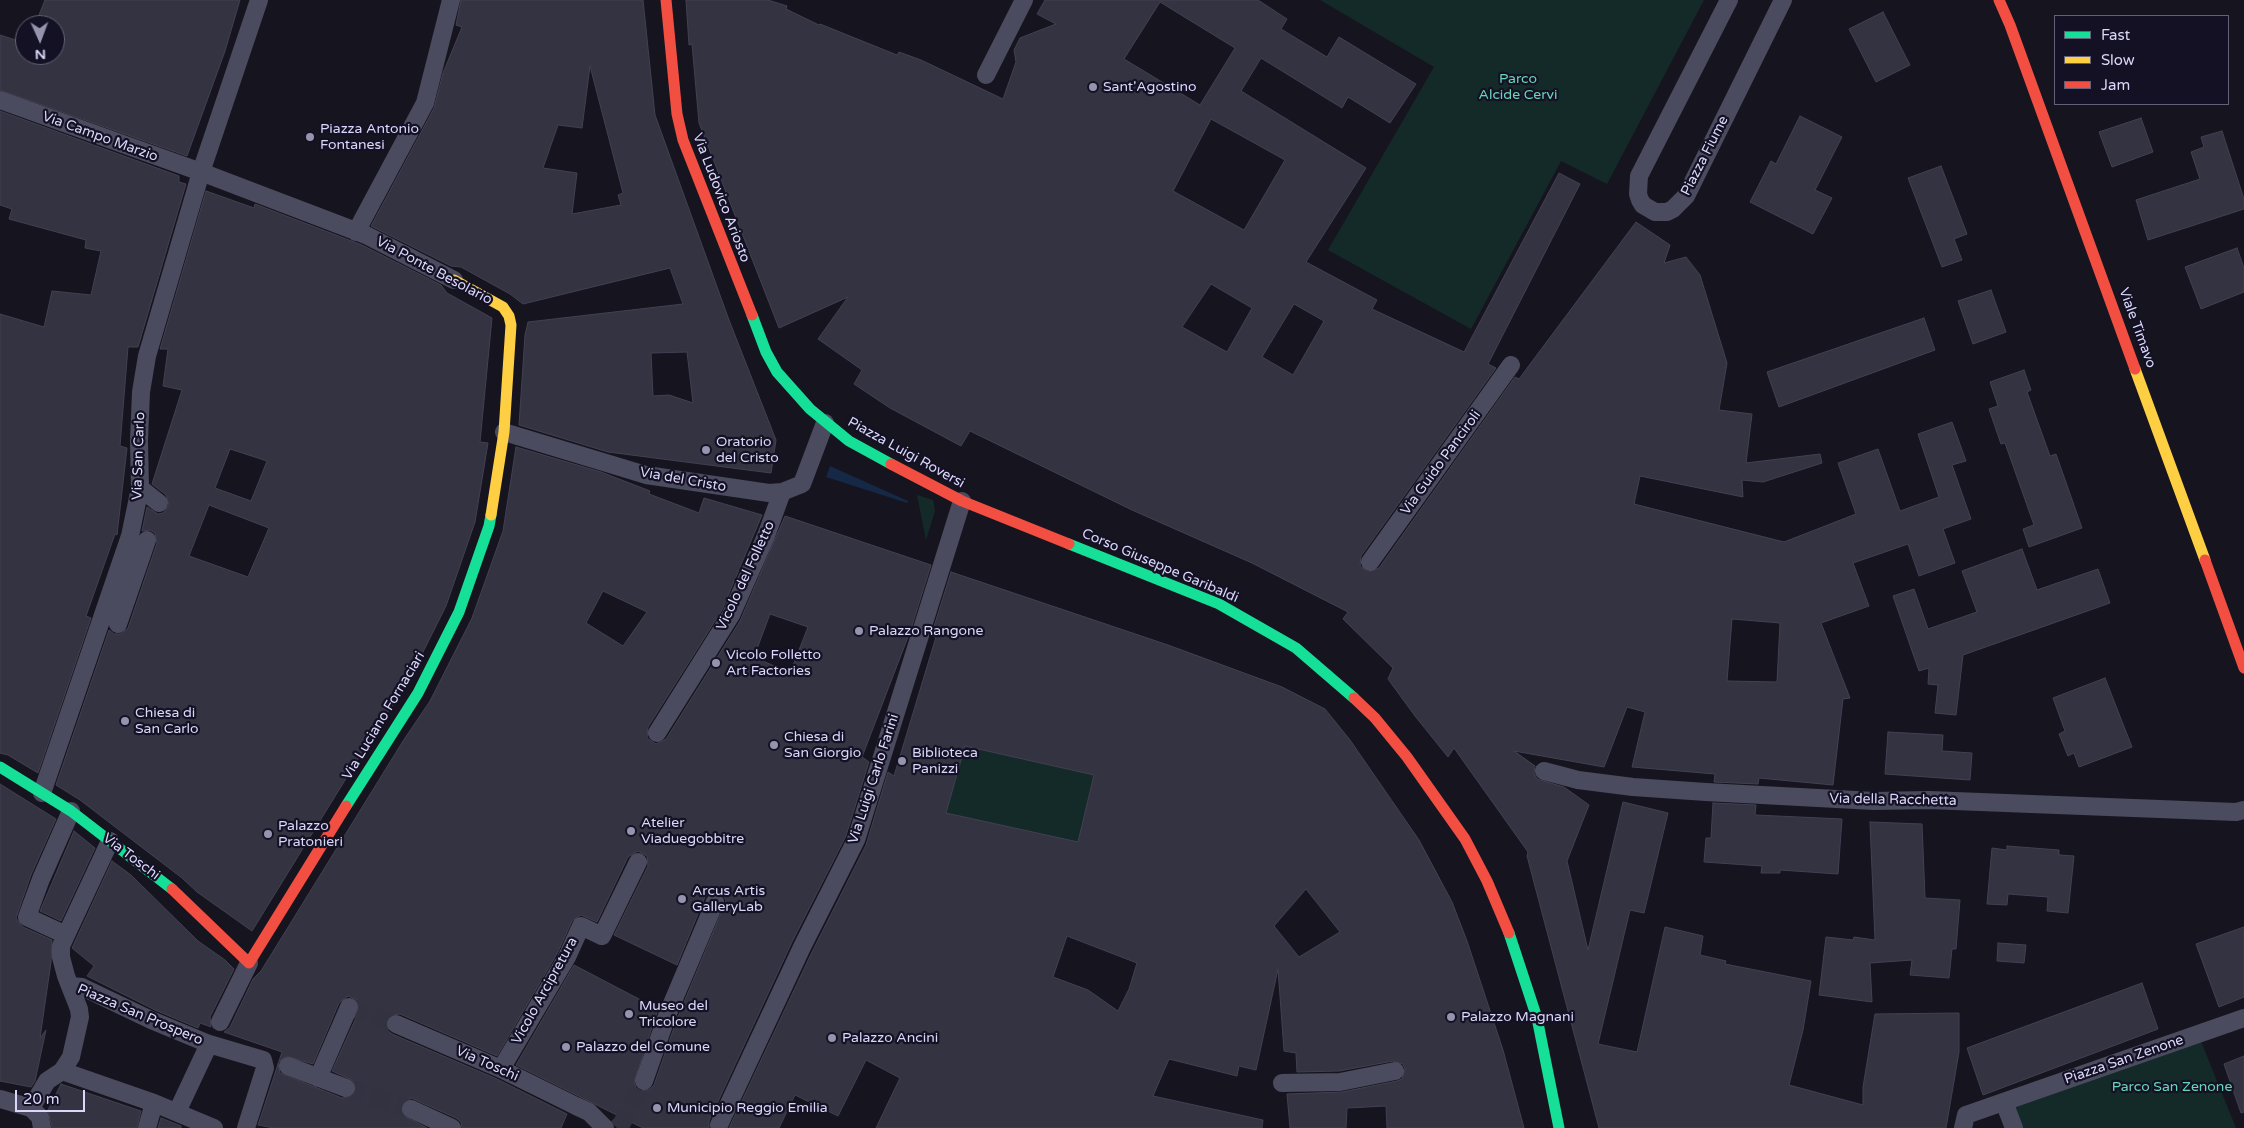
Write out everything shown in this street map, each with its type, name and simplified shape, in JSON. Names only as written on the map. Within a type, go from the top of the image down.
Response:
[{"type":"street","points":[[201,172],[259,0]]},
{"type":"street","points":[[356,232],[425,103],[451,0]]},
{"type":"street","name":"Via Ludovico Ariosto","points":[[666,0],[677,114],[683,140],[766,352],[776,372],[793,392]]},
{"type":"street","points":[[986,75],[1024,0]]},
{"type":"street","name":"Piazza Fiume","points":[[1729,0],[1639,176],[1638,194],[1643,205],[1655,212],[1673,210],[1686,196],[1783,0]]},
{"type":"street","name":"Viale Timavo","points":[[1999,0],[2010,25],[2244,668]]},
{"type":"street","name":"Via Campo Marzio","points":[[0,100],[201,172],[356,232]]},
{"type":"street","name":"Via San Carlo","points":[[42,793],[130,536],[140,488],[139,441],[145,366],[201,172]]},
{"type":"street","name":"Via Ponte Besolario","points":[[356,232],[492,300],[503,307],[509,316]]},
{"type":"street","name":"Via Luciano Fornaciari","points":[[249,963],[391,733],[411,706],[459,612],[489,526],[504,432],[511,337],[509,316]]},
{"type":"street","name":"Via Guido Panciroli","points":[[1370,562],[1512,365]]},
{"type":"street","name":"Piazza Luigi Roversi","points":[[793,392],[825,423],[849,441],[962,501],[1014,524]]},
{"type":"street","name":"Via del Cristo","points":[[504,432],[646,475],[753,492],[782,492],[802,484],[825,423]]},
{"type":"street","points":[[140,488],[159,503]]},
{"type":"street","name":"Vicolo del Folletto","points":[[656,733],[731,615],[766,536],[782,492]]},
{"type":"street","name":"Via Luigi Carlo Farini","points":[[719,1125],[802,947],[856,840],[962,501]]},
{"type":"street","name":"Corso Giuseppe Garibaldi","points":[[1014,524],[1219,604],[1296,648],[1340,684],[1375,718],[1407,757],[1465,839],[1487,881],[1508,930],[1537,1018],[1559,1128]]},
{"type":"street","points":[[118,624],[147,540]]},
{"type":"street","name":"Via Toschi","points":[[0,767],[71,811],[179,894],[249,963]]},
{"type":"street","name":"Via della Racchetta","points":[[1544,771],[1578,780],[1633,787],[1697,791],[1874,801],[1929,800],[2240,811]]},
{"type":"street","points":[[66,935],[27,918],[41,879],[71,811]]},
{"type":"street","points":[[68,981],[61,957],[61,946],[110,841]]},
{"type":"street","name":"Vicolo Arcipretura","points":[[501,1069],[567,957],[581,926],[602,936],[638,862]]},
{"type":"street","points":[[644,1081],[668,1013],[715,902]]},
{"type":"street","points":[[220,1022],[249,963]]},
{"type":"street","name":"Piazza San Prospero","points":[[68,981],[151,1020],[209,1044],[265,1062],[265,1068],[246,1128]]},
{"type":"street","name":"Piazza San Prospero","points":[[31,1108],[47,1081],[62,1071],[71,1057],[80,1017],[78,1002],[68,981]]},
{"type":"street","points":[[318,1078],[350,1007]]},
{"type":"street","name":"Piazza San Zenone","points":[[1963,1128],[1966,1116],[2244,1018]]},
{"type":"street","name":"Via Toschi","points":[[396,1024],[501,1069],[589,1112],[605,1128]]},
{"type":"street","name":"Piazza San Prospero","points":[[177,1112],[209,1044]]},
{"type":"street","points":[[288,1066],[346,1088]]},
{"type":"street","points":[[62,1071],[154,1103],[214,1128]]},
{"type":"street","points":[[1282,1083],[1340,1082],[1395,1071]]},
{"type":"street","points":[[0,1099],[31,1108],[40,1117],[42,1128]]},
{"type":"street","points":[[2004,1102],[2014,1128]]},
{"type":"street","points":[[147,1128],[154,1103]]},
{"type":"street","points":[[411,1109],[452,1128]]},
{"type":"green space","name":"Parco Alcide Cervi","points":[[1320,0],[1704,0],[1607,184],[1561,161],[1471,329],[1328,250],[1434,67]]},
{"type":"green space","points":[[917,495],[933,500],[935,511],[926,540]]},
{"type":"green space","points":[[965,746],[1094,775],[1078,842],[946,813]]},
{"type":"green space","name":"Parco San Zenone","points":[[2198,1034],[2236,1128],[2014,1128],[2004,1102]]},
{"type":"water","points":[[830,466],[908,501],[907,503],[826,477]]},
{"type":"building","points":[[45,0],[240,0],[225,51],[187,156],[0,90],[0,35],[15,40],[15,65],[65,65],[65,15],[39,15]]},
{"type":"building","points":[[461,0],[643,0],[655,115],[729,320],[776,440],[771,473],[608,452],[519,425],[525,335],[528,322],[683,304],[670,268],[523,304],[510,294],[461,267],[451,266],[371,226],[434,108],[443,73],[462,27],[456,25]],"holes":[[[590,66],[623,193],[618,195],[621,205],[572,214],[577,173],[543,168],[558,125],[582,128]],[[687,352],[693,403],[669,395],[653,396],[651,353]]]},
{"type":"building","points":[[686,0],[768,0],[787,6],[786,9],[819,25],[897,55],[899,52],[921,60],[1003,99],[1016,62],[1014,50],[1020,38],[1056,24],[1037,14],[1045,0],[1258,0],[1287,19],[1281,29],[1327,57],[1339,37],[1416,84],[1390,123],[1348,97],[1342,108],[1261,58],[1241,91],[1366,168],[1306,262],[1377,300],[1372,309],[1464,352],[1559,173],[1580,184],[1488,364],[1496,368],[1361,556],[1360,566],[1368,572],[1379,568],[1515,377],[1519,379],[1636,222],[1670,245],[1664,263],[1686,257],[1700,275],[1727,363],[1719,410],[1752,414],[1746,463],[1820,454],[1822,463],[1763,482],[1742,480],[1743,497],[1640,476],[1634,504],[1784,542],[1856,514],[1838,463],[1878,449],[1900,511],[1939,497],[1918,434],[1952,422],[1966,461],[1952,465],[1971,519],[1943,529],[1955,563],[1919,576],[1908,544],[1853,563],[1869,606],[1821,623],[1850,698],[1843,699],[1833,785],[1759,778],[1758,784],[1714,782],[1715,774],[1632,767],[1645,712],[1627,707],[1604,767],[1514,751],[1535,766],[1534,773],[1537,779],[1564,787],[1589,805],[1567,861],[1588,950],[1623,802],[1668,813],[1644,913],[1630,910],[1598,1044],[1637,1052],[1665,927],[1703,936],[1700,955],[1726,961],[1725,964],[1811,981],[1803,1030],[1789,1085],[1863,1105],[1863,1087],[1875,1014],[1959,1013],[1959,1052],[1946,1128],[1599,1128],[1527,856],[1528,852],[1454,748],[1448,757],[1415,716],[1388,679],[1393,668],[1343,619],[1348,612],[1252,563],[1132,510],[970,431],[961,446],[890,408],[854,384],[862,370],[818,339],[848,297],[779,328],[699,123],[692,44],[689,45]],"holes":[[[1160,2],[1235,48],[1200,105],[1124,59]],[[1211,119],[1285,160],[1244,230],[1173,191]],[[1211,284],[1252,308],[1227,352],[1182,327]],[[1294,304],[1324,321],[1293,375],[1262,357]],[[1732,619],[1780,623],[1777,682],[1727,681]]]},
{"type":"building","points":[[1883,12],[1910,65],[1876,82],[1849,29]]},
{"type":"building","points":[[0,111],[179,176],[179,182],[186,184],[138,347],[128,347],[120,446],[127,448],[117,535],[115,534],[86,616],[91,618],[38,773],[8,755],[0,753],[0,314],[44,327],[52,291],[91,295],[101,251],[85,248],[86,240],[9,219],[12,209],[0,205]]},
{"type":"building","points":[[1800,116],[1842,137],[1815,190],[1832,198],[1813,234],[1750,202],[1771,161],[1776,164]]},
{"type":"building","points":[[2141,118],[2153,152],[2112,167],[2099,132]]},
{"type":"building","points":[[2222,131],[2244,199],[2244,209],[2148,240],[2136,200],[2200,179],[2191,152],[2204,147],[2201,137]]},
{"type":"building","points":[[1941,166],[1967,234],[1954,239],[1962,260],[1942,267],[1908,178]]},
{"type":"building","points":[[206,191],[254,208],[255,204],[362,245],[441,285],[447,293],[492,318],[480,442],[488,443],[475,522],[446,606],[406,686],[379,725],[252,931],[197,892],[182,878],[80,800],[56,785],[109,630],[114,634],[120,634],[128,628],[157,543],[155,533],[150,530],[142,531],[147,507],[158,514],[163,513],[169,505],[166,495],[152,484],[182,390],[163,386],[168,349],[160,349]],"holes":[[[230,449],[267,461],[251,501],[215,488]],[[209,505],[269,528],[248,577],[189,556]]]},
{"type":"building","points":[[2237,248],[2244,268],[2244,292],[2201,309],[2185,267]]},
{"type":"building","points":[[1991,290],[2006,332],[1973,344],[1958,301]]},
{"type":"building","points":[[1924,318],[1935,350],[1779,407],[1767,372]]},
{"type":"building","points":[[2024,370],[2031,390],[2027,392],[2050,456],[2056,454],[2082,528],[2029,547],[2023,529],[2034,525],[2005,443],[2001,444],[1989,409],[1998,406],[1990,382]]},
{"type":"building","points":[[516,447],[601,472],[650,491],[649,494],[699,513],[704,498],[762,515],[722,610],[648,727],[647,738],[656,744],[666,739],[740,621],[785,516],[931,565],[911,629],[862,757],[869,762],[846,836],[792,942],[709,1121],[709,1128],[643,1128],[516,1065],[574,965],[658,1009],[634,1082],[636,1088],[641,1091],[650,1089],[654,1085],[677,1019],[726,901],[719,892],[709,893],[705,897],[677,965],[614,935],[648,866],[647,856],[638,851],[628,857],[597,922],[581,915],[572,921],[558,952],[497,1056],[400,1014],[390,1015],[386,1020],[387,1030],[392,1034],[497,1079],[567,1114],[561,1128],[462,1128],[461,1122],[456,1118],[411,1098],[402,1104],[402,1115],[427,1128],[274,1128],[258,1125],[278,1064],[280,1073],[342,1098],[353,1096],[356,1087],[354,1081],[332,1071],[359,1011],[357,1000],[348,996],[339,1003],[313,1064],[286,1056],[279,1063],[282,1052],[224,1032],[230,1027],[253,979],[261,971],[403,741],[430,701],[472,618],[503,531]],"holes":[[[603,591],[647,612],[623,646],[586,623]],[[770,614],[808,627],[790,673],[754,657]]]},
{"type":"building","points":[[2022,549],[2037,590],[2098,569],[2110,603],[1963,655],[1956,715],[1935,713],[1938,685],[1928,684],[1929,668],[1919,671],[1893,596],[1914,589],[1928,629],[1977,612],[1962,571]]},
{"type":"building","points":[[951,572],[1168,645],[1282,687],[1325,709],[1350,740],[1419,840],[1452,902],[1503,1050],[1524,1128],[1387,1128],[1386,1106],[1347,1108],[1346,1128],[1290,1128],[1287,1094],[1342,1092],[1397,1081],[1402,1079],[1405,1069],[1403,1064],[1393,1061],[1339,1071],[1297,1072],[1296,1053],[1284,1051],[1278,969],[1256,1070],[1239,1066],[1237,1076],[1169,1059],[1153,1096],[1263,1120],[1262,1128],[876,1128],[900,1078],[866,1060],[838,1116],[795,1095],[779,1128],[729,1128],[812,952],[866,845],[888,772],[894,776],[936,637],[931,636]],"holes":[[[965,746],[1094,775],[1078,842],[946,813]],[[1306,889],[1340,932],[1299,957],[1274,926]],[[1067,936],[1137,963],[1129,989],[1118,1011],[1088,990],[1053,977]]]},
{"type":"building","points":[[2105,678],[2132,747],[2079,767],[2074,753],[2068,756],[2059,734],[2065,731],[2053,698]]},
{"type":"building","points":[[1888,732],[1943,735],[1942,751],[1972,753],[1970,780],[1885,774]]},
{"type":"building","points":[[0,784],[56,819],[31,875],[16,918],[23,927],[52,940],[51,962],[40,1038],[46,1030],[35,1081],[31,1087],[0,1081]]},
{"type":"building","points":[[1713,803],[1756,805],[1755,815],[1842,819],[1838,874],[1780,870],[1780,873],[1761,873],[1762,866],[1704,862],[1706,838],[1711,838]]},
{"type":"building","points":[[1870,822],[1922,824],[1925,898],[1960,900],[1956,949],[1952,949],[1949,978],[1910,975],[1912,960],[1870,963],[1872,1002],[1819,995],[1826,937],[1853,940],[1854,937],[1875,940]]},
{"type":"building","points":[[74,831],[95,848],[61,921],[40,911]]},
{"type":"building","points":[[2007,846],[2059,850],[2059,855],[2074,856],[2068,913],[2047,911],[2048,897],[2008,894],[2007,905],[1987,904],[1992,848],[2007,850]]},
{"type":"building","points":[[112,861],[131,875],[198,941],[225,960],[234,969],[210,1017],[211,1027],[200,1023],[198,1028],[155,1010],[87,976],[94,966],[72,948]]},
{"type":"building","points":[[2244,927],[2244,997],[2219,1007],[2196,944]]},
{"type":"building","points":[[1998,943],[2026,945],[2024,963],[1997,961]]},
{"type":"building","points":[[2142,983],[2158,1029],[1983,1095],[1967,1048]]},
{"type":"building","points":[[2244,1056],[2244,1112],[2241,1113],[2224,1064]]},
{"type":"building","points":[[61,1084],[141,1111],[137,1128],[52,1128],[48,1110]]},
{"type":"building","points":[[161,1118],[181,1126],[181,1128],[158,1128]]},
{"type":"tunnel","points":[[349,1007],[396,1024]]},
{"type":"tunnel","points":[[617,1128],[622,1123],[644,1081]]},
{"type":"tunnel","points":[[346,1088],[411,1109]]},
{"type":"traffic: fast","points":[[752,315],[766,352],[777,372],[810,409],[849,441],[891,464]]},
{"type":"traffic: fast","points":[[346,806],[418,693],[459,612],[489,526],[491,515]]},
{"type":"traffic: fast","points":[[1069,544],[1219,604],[1296,648],[1354,698]]},
{"type":"traffic: fast","points":[[0,767],[71,811],[172,889]]},
{"type":"traffic: fast","points":[[1509,933],[1537,1018],[1559,1128]]},
{"type":"traffic: slow","points":[[454,280],[503,307],[509,316],[511,325],[504,432],[491,515]]},
{"type":"traffic: slow","points":[[2135,369],[2205,560]]},
{"type":"traffic: jam","points":[[666,0],[677,114],[683,140],[752,315]]},
{"type":"traffic: jam","points":[[1999,0],[2010,25],[2135,369]]},
{"type":"traffic: jam","points":[[891,464],[962,501],[1069,544]]},
{"type":"traffic: jam","points":[[2205,560],[2244,668]]},
{"type":"traffic: jam","points":[[1354,698],[1375,718],[1407,757],[1465,839],[1487,881],[1509,933]]},
{"type":"traffic: jam","points":[[172,889],[249,963],[346,806]]},
{"type":"place","name":"Sant'Agostino","points":[[1093,87]]},
{"type":"place","name":"Piazza Antonio Fontanesi","points":[[310,137]]},
{"type":"place","name":"Oratorio del Cristo","points":[[706,450]]},
{"type":"place","name":"Palazzo Rangone","points":[[859,631]]},
{"type":"place","name":"Vicolo Folletto Art Factories","points":[[716,663]]},
{"type":"place","name":"Chiesa di San Carlo","points":[[125,721]]},
{"type":"place","name":"Chiesa di San Giorgio","points":[[774,745]]},
{"type":"place","name":"Biblioteca Panizzi","points":[[902,761]]},
{"type":"place","name":"Atelier Viaduegobbitre","points":[[631,831]]},
{"type":"place","name":"Palazzo Pratonieri","points":[[268,834]]},
{"type":"place","name":"Arcus Artis GalleryLab","points":[[682,899]]},
{"type":"place","name":"Museo del Tricolore","points":[[629,1014]]},
{"type":"place","name":"Palazzo Magnani","points":[[1451,1017]]},
{"type":"place","name":"Palazzo Ancini","points":[[832,1038]]},
{"type":"place","name":"Palazzo del Comune","points":[[566,1047]]},
{"type":"place","name":"Municipio Reggio Emilia","points":[[657,1108]]}]
